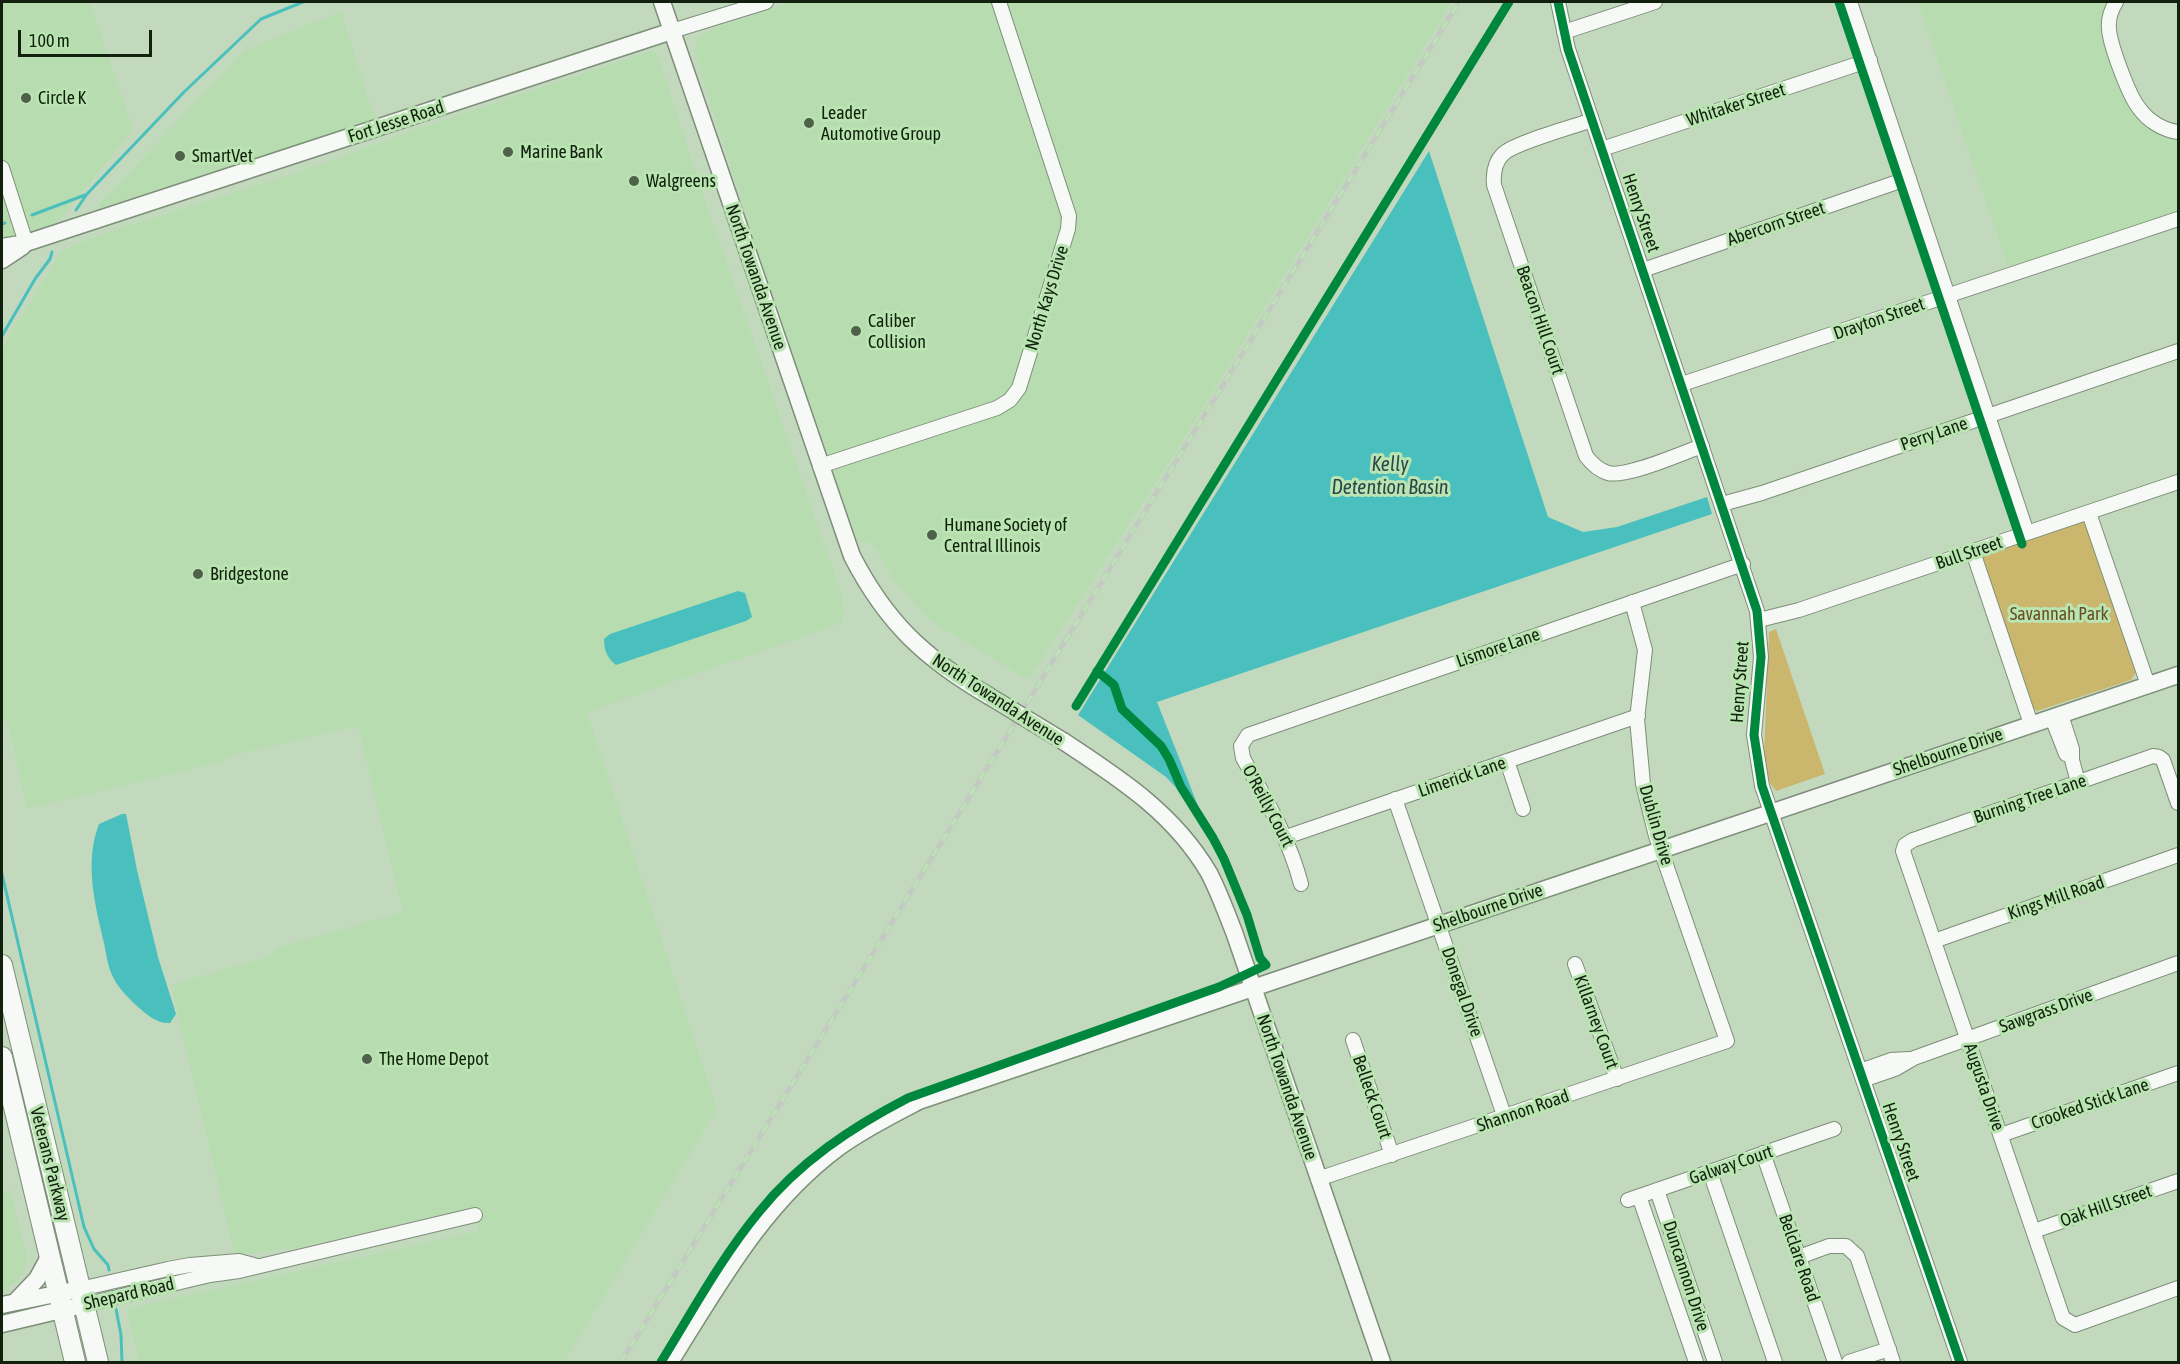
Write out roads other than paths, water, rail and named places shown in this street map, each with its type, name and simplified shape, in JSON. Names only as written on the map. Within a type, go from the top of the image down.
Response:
[{"type":"highway","name":"Veterans Parkway","points":[[2,965],[98,1362]]},
{"type":"highway","name":"Veterans Parkway","points":[[2,1057],[75,1362]]},
{"type":"main road","name":"North Towanda Avenue","points":[[662,2],[852,556],[875,597],[894,623],[920,649],[960,679],[1063,741],[1132,787],[1185,839],[1208,872],[1220,895],[1382,1362]]},
{"type":"main road","name":"Fort Jesse Road","points":[[2,247],[26,243],[672,32]]},
{"type":"main road","name":"Fort Jesse Road","points":[[2,260],[26,243]]},
{"type":"main road","name":"Shelbourne Drive","points":[[670,1362],[739,1251],[765,1217],[811,1170],[840,1146],[876,1123],[919,1101],[2178,675]]},
{"type":"main road","points":[[9,1303],[37,1279],[49,1257]]},
{"type":"main road","name":"Shepard Road","points":[[2,1324],[60,1302],[82,1297]]},
{"type":"main road","name":"Shepard Road","points":[[9,1303],[60,1302]]},
{"type":"street","name":"Fort Jesse Road","points":[[672,32],[766,2]]},
{"type":"street","name":"North Kays Drive","points":[[820,466],[997,408],[1010,400],[1019,388],[1068,229],[1069,216],[999,2]]},
{"type":"street","name":"Henry Street","points":[[1558,2],[1564,32],[1592,120],[1743,564],[1759,620],[1761,657],[1754,735],[1762,786],[1960,1362]]},
{"type":"street","points":[[1564,32],[1655,2]]},
{"type":"street","points":[[1850,2],[2028,533]]},
{"type":"street","points":[[2116,2],[2111,12],[2109,32],[2135,103],[2143,113],[2160,126],[2178,132]]},
{"type":"street","name":"Whitaker Street","points":[[1602,149],[1870,60]]},
{"type":"street","name":"Beacon Hill Court","points":[[1592,120],[1511,148],[1504,153],[1498,160],[1493,176],[1498,196],[1586,456],[1591,463],[1606,473],[1623,473],[1702,446]]},
{"type":"street","points":[[2,168],[26,243]]},
{"type":"street","name":"Abercorn Street","points":[[1643,270],[1909,178]]},
{"type":"street","name":"Drayton Street","points":[[1682,384],[2178,219]]},
{"type":"street","name":"Perry Lane","points":[[1722,504],[1762,493],[2178,351]]},
{"type":"street","name":"Bull Street","points":[[1759,620],[1799,610],[2178,482]]},
{"type":"street","points":[[2089,513],[2148,686]]},
{"type":"street","points":[[1973,552],[2031,724]]},
{"type":"street","name":"Lismore Lane","points":[[1253,732],[1743,564]]},
{"type":"street","name":"Dublin Drive","points":[[1632,602],[1645,650],[1638,716],[1643,784],[1661,849],[1727,1041]]},
{"type":"street","name":"Limerick Lane","points":[[1286,837],[1638,716]]},
{"type":"street","points":[[2056,717],[2072,749],[2072,760],[2078,782]]},
{"type":"street","name":"O'Reilly Court","points":[[1253,732],[1244,740],[1241,753],[1286,837],[1301,884]]},
{"type":"street","name":"Burning Tree Lane","points":[[1903,848],[1913,840],[2153,756],[2160,757],[2166,767],[2178,803]]},
{"type":"street","points":[[1507,761],[1523,809]]},
{"type":"street","name":"Donegal Drive","points":[[1395,799],[1505,1118]]},
{"type":"street","name":"Augusta Drive","points":[[1903,848],[2063,1318],[2075,1325],[2178,1288]]},
{"type":"street","name":"Kings Mill Road","points":[[1934,941],[2178,855]]},
{"type":"street","name":"Sawgrass Drive","points":[[1861,1076],[1891,1060],[1914,1058],[2178,963]]},
{"type":"street","name":"Killarney Court","points":[[1575,964],[1617,1079]]},
{"type":"street","name":"Belleck Court","points":[[1353,1040],[1392,1155]]},
{"type":"street","name":"Shannon Road","points":[[1318,1179],[1505,1118],[1727,1041]]},
{"type":"street","name":"Crooked Stick Lane","points":[[2001,1135],[2178,1073]]},
{"type":"street","name":"Galway Court","points":[[1634,1198],[1834,1129]]},
{"type":"street","name":"Belclare Road","points":[[1763,1153],[1836,1362]]},
{"type":"street","points":[[1710,1172],[1775,1362]]},
{"type":"street","name":"Oak Hill Street","points":[[2034,1232],[2178,1181]]},
{"type":"street","name":"Duncannon Drive","points":[[1657,1190],[1715,1362]]},
{"type":"street","name":"Duncannon Drive","points":[[1634,1198],[1696,1362]]},
{"type":"street","name":"Shepard Road","points":[[82,1297],[168,1269],[239,1261],[257,1266],[476,1215]]},
{"type":"street","points":[[1799,1257],[1828,1246],[1846,1246],[1857,1256],[1891,1356],[1849,1362]]},
{"type":"water","name":"Kelly Detention Basin","points":[[1429,151],[1548,517],[1583,532],[1617,527],[1707,497],[1712,514],[1157,702],[1202,816],[1166,777],[1078,715]]},
{"type":"water","points":[[738,591],[745,593],[752,617],[746,621],[616,665],[610,660],[604,639],[610,634]]},
{"type":"water","points":[[126,814],[158,957],[176,1014],[170,1023],[153,1018],[134,1003],[118,986],[108,964],[92,883],[92,854],[99,824]]},
{"type":"waterway","points":[[76,210],[87,194],[184,92],[261,19],[303,2]]},
{"type":"waterway","points":[[32,215],[85,195]]},
{"type":"waterway","points":[[2,336],[35,279],[50,259],[52,252]]},
{"type":"waterway","points":[[2,874],[84,1227],[94,1249],[108,1265],[109,1270]]},
{"type":"waterway","points":[[116,1309],[121,1335],[122,1362]]},
{"type":"railway","points":[[621,1362],[1459,2]]},
{"type":"place","name":"Circle K","points":[[26,98]]},
{"type":"place","name":"Leader Automotive Group","points":[[809,123]]},
{"type":"place","name":"Marine Bank","points":[[508,152]]},
{"type":"place","name":"SmartVet","points":[[180,156]]},
{"type":"place","name":"Walgreens","points":[[634,181]]},
{"type":"place","name":"Caliber Collision","points":[[856,331]]},
{"type":"place","name":"Humane Society of Central Illinois","points":[[932,535]]},
{"type":"place","name":"Bridgestone","points":[[198,574]]},
{"type":"place","name":"The Home Depot","points":[[367,1059]]},
{"type":"park label","name":"Savannah Park","points":[[2059,614]]}]
